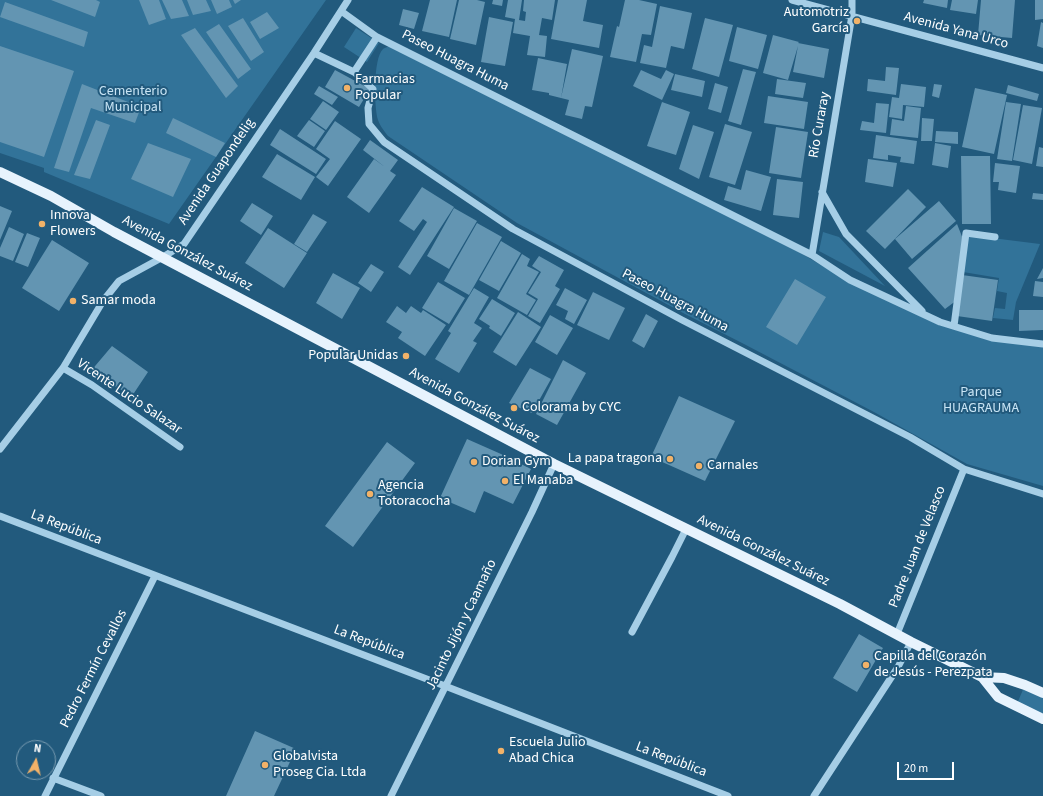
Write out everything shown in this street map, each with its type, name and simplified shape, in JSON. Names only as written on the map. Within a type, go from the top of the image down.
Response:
[{"type":"main road","name":"Avenida González Suárez","points":[[0,172],[51,196],[114,232],[554,464],[840,604],[982,677],[1004,678],[1025,684],[1043,693]]},
{"type":"main road","name":"Avenida González Suárez","points":[[982,677],[998,697],[1043,720]]},
{"type":"street","name":"Avenida Guapondelig","points":[[0,449],[63,368],[103,301],[118,281],[184,244],[314,53],[348,0]]},
{"type":"street","name":"Avenida Yana Urco","points":[[792,0],[852,15],[1043,68]]},
{"type":"street","name":"Río Curaray","points":[[812,255],[852,15],[852,0]]},
{"type":"street","name":"Paseo Huagra Huma","points":[[341,11],[377,37],[812,255],[850,280],[940,322],[992,338],[1043,344]]},
{"type":"street","points":[[354,72],[377,37]]},
{"type":"street","name":"Paseo Huagra Huma","points":[[314,53],[354,72],[374,89],[368,108],[369,124],[384,142],[513,229],[682,320],[910,437],[964,469],[1043,494]]},
{"type":"street","points":[[822,192],[846,234],[927,316]]},
{"type":"street","points":[[954,326],[966,233],[995,237]]},
{"type":"street","name":"Vicente Lucio Salazar","points":[[63,368],[92,386],[180,447]]},
{"type":"street","name":"Jacinto Jijón y Caamaño","points":[[391,796],[532,512],[554,464]]},
{"type":"street","name":"Padre Juan de Velasco","points":[[897,634],[964,469]]},
{"type":"street","name":"La República","points":[[0,516],[728,796]]},
{"type":"street","points":[[632,632],[686,529]]},
{"type":"street","name":"Pedro Fermín Cevallos","points":[[56,772],[155,576]]},
{"type":"street","points":[[814,796],[898,667],[912,642]]},
{"type":"street","points":[[56,779],[101,796]]},
{"type":"street","name":"Pedro Fermín Cevallos","points":[[45,796],[52,780]]},
{"type":"green space","name":"Cementerio Municipal","points":[[0,0],[326,0],[169,224],[44,172],[44,168],[0,153]]},
{"type":"green space","points":[[356,28],[379,43],[367,62],[344,47]]},
{"type":"green space","name":"Parque HUAGRAUMA","points":[[389,46],[794,249],[851,283],[939,325],[1043,347],[1043,486],[967,464],[874,412],[685,314],[517,223],[388,136],[384,131],[377,114],[375,83],[377,62],[380,54],[383,49]]},
{"type":"green space","points":[[823,232],[839,237],[885,286],[819,251]]},
{"type":"green space","points":[[968,235],[1040,244],[1016,302],[1013,320],[993,318],[995,308],[1005,309],[1007,293],[997,291],[999,278],[963,272]]},
{"type":"green space","points":[[1025,685],[1043,693],[1043,719],[1016,706]]},
{"type":"building","points":[[51,0],[96,0],[100,2],[95,17]]},
{"type":"building","points":[[139,0],[159,0],[166,19],[149,25]]},
{"type":"building","points":[[162,0],[182,0],[189,16],[171,19]]},
{"type":"building","points":[[187,0],[206,0],[211,11],[193,15]]},
{"type":"building","points":[[211,0],[229,0],[232,7],[217,14]]},
{"type":"building","points":[[233,0],[241,0],[235,4]]},
{"type":"building","points":[[430,0],[457,0],[449,37],[422,31]]},
{"type":"building","points":[[459,0],[477,0],[485,2],[476,45],[450,39]]},
{"type":"building","points":[[493,0],[503,0],[502,6],[492,4]]},
{"type":"building","points":[[508,0],[522,0],[519,20],[525,21],[526,12],[523,11],[524,0],[555,0],[552,20],[542,18],[539,35],[547,36],[545,57],[527,55],[530,36],[513,33],[515,19],[505,17]]},
{"type":"building","points":[[558,0],[587,0],[583,21],[603,25],[599,48],[551,39]]},
{"type":"building","points":[[625,0],[639,0],[657,4],[651,35],[642,34],[636,62],[610,57]]},
{"type":"building","points":[[924,0],[948,0],[947,8],[923,3]]},
{"type":"building","points":[[952,0],[978,0],[976,14],[950,10]]},
{"type":"building","points":[[981,0],[1015,0],[1012,38],[978,35]]},
{"type":"building","points":[[1035,0],[1043,0],[1043,19],[1035,20]]},
{"type":"building","points":[[5,2],[88,32],[84,47],[0,17]]},
{"type":"building","points":[[660,6],[692,13],[684,49],[671,46],[666,68],[640,63],[644,45],[652,47]]},
{"type":"building","points":[[403,9],[419,13],[414,29],[399,25]]},
{"type":"building","points":[[267,12],[279,28],[260,39],[250,22]]},
{"type":"building","points":[[489,17],[513,22],[505,66],[481,62]]},
{"type":"building","points":[[243,18],[264,52],[251,61],[228,26]]},
{"type":"building","points":[[705,18],[733,25],[719,77],[692,69]]},
{"type":"building","points":[[1041,22],[1043,23],[1043,48],[1037,46]]},
{"type":"building","points":[[219,24],[251,69],[238,79],[206,32]]},
{"type":"building","points":[[737,27],[767,35],[758,69],[729,61]]},
{"type":"building","points":[[195,28],[238,86],[226,98],[181,35]]},
{"type":"building","points":[[773,35],[799,42],[798,43],[829,49],[824,78],[793,72],[798,46],[788,80],[763,73]]},
{"type":"building","points":[[0,46],[74,71],[44,157],[0,142]]},
{"type":"building","points":[[572,49],[603,56],[592,107],[585,106],[582,119],[565,115],[569,100],[561,98]]},
{"type":"building","points":[[538,58],[567,64],[561,98],[549,95],[549,93],[532,90]]},
{"type":"building","points":[[886,67],[899,68],[896,95],[867,91],[868,79],[885,81]]},
{"type":"building","points":[[743,69],[756,72],[741,125],[728,121]]},
{"type":"building","name":"Farmacias Popular","points":[[335,70],[370,89],[359,107],[325,87]]},
{"type":"building","points":[[641,70],[661,79],[666,70],[674,74],[662,100],[633,86]]},
{"type":"building","points":[[675,74],[705,81],[702,97],[671,90]]},
{"type":"building","points":[[777,79],[806,83],[803,98],[775,94]]},
{"type":"building","points":[[715,83],[728,87],[721,113],[708,109]]},
{"type":"building","points":[[82,84],[141,107],[135,123],[91,108],[69,172],[54,168]]},
{"type":"building","points":[[901,84],[926,87],[924,107],[903,105],[902,119],[889,117],[892,97],[899,98]]},
{"type":"building","points":[[934,84],[942,85],[939,98],[932,96]]},
{"type":"building","points":[[1008,85],[1039,94],[1037,101],[1006,93]]},
{"type":"building","points":[[319,86],[338,97],[332,105],[314,94]]},
{"type":"building","points":[[975,88],[1007,95],[994,154],[962,147]]},
{"type":"building","points":[[768,96],[808,102],[804,129],[764,123]]},
{"type":"building","points":[[323,101],[339,112],[326,130],[310,119]]},
{"type":"building","points":[[662,102],[690,112],[676,155],[647,146]]},
{"type":"building","points":[[1006,102],[1021,104],[1012,161],[997,159]]},
{"type":"building","points":[[876,103],[889,104],[886,133],[860,130],[862,121],[874,123]]},
{"type":"building","points":[[1023,105],[1042,108],[1032,164],[1013,160]]},
{"type":"building","points":[[906,106],[921,108],[918,138],[890,135],[892,119],[904,121]]},
{"type":"building","points":[[173,118],[225,143],[216,157],[166,133]]},
{"type":"building","points":[[922,118],[934,119],[932,141],[921,141]]},
{"type":"building","points":[[96,120],[110,125],[90,179],[74,175]]},
{"type":"building","points":[[309,120],[325,131],[314,147],[297,136]]},
{"type":"building","points":[[335,121],[361,139],[328,186],[316,177],[330,159],[316,149]]},
{"type":"building","points":[[725,124],[752,132],[735,185],[709,177]]},
{"type":"building","points":[[693,125],[714,132],[699,179],[679,169]]},
{"type":"building","points":[[776,127],[808,132],[801,178],[769,173]]},
{"type":"building","points":[[280,129],[326,159],[316,174],[270,145]]},
{"type":"building","points":[[936,131],[958,132],[958,144],[935,142]]},
{"type":"building","points":[[876,135],[917,141],[914,164],[900,162],[901,157],[888,155],[888,160],[873,158]]},
{"type":"building","points":[[370,140],[398,160],[390,171],[396,175],[369,213],[347,197],[374,159],[385,167],[363,150]]},
{"type":"building","points":[[148,143],[191,159],[173,197],[131,179]]},
{"type":"building","points":[[935,143],[951,146],[948,168],[932,165]]},
{"type":"building","points":[[1039,147],[1043,148],[1043,167],[1036,166]]},
{"type":"building","points":[[277,154],[315,177],[301,200],[262,177]]},
{"type":"building","points":[[961,156],[990,156],[991,224],[962,224]]},
{"type":"building","points":[[868,159],[897,163],[893,187],[865,182]]},
{"type":"building","points":[[995,163],[1020,166],[1016,193],[998,190],[999,182],[993,182]]},
{"type":"building","points":[[746,170],[771,177],[761,211],[724,200],[728,186],[741,190]]},
{"type":"building","points":[[777,179],[803,182],[799,218],[773,215]]},
{"type":"building","points":[[422,187],[454,207],[410,275],[398,267],[427,222],[423,219],[414,231],[399,221]]},
{"type":"building","points":[[908,189],[926,207],[885,249],[866,231]]},
{"type":"building","points":[[1033,193],[1043,194],[1043,200],[1032,199]]},
{"type":"building","points":[[939,201],[956,221],[912,259],[895,239]]},
{"type":"building","points":[[252,203],[273,216],[261,235],[240,221]]},
{"type":"building","points":[[0,206],[12,211],[0,240]]},
{"type":"building","points":[[454,208],[477,221],[449,269],[427,256]]},
{"type":"building","points":[[313,214],[327,222],[307,252],[294,244]]},
{"type":"building","points":[[477,223],[502,237],[469,295],[444,281]]},
{"type":"building","points":[[957,224],[963,239],[957,300],[945,309],[908,268]]},
{"type":"building","points":[[9,227],[24,234],[13,261],[0,256],[0,248]]},
{"type":"building","points":[[268,228],[307,253],[284,288],[245,263]]},
{"type":"building","points":[[27,233],[40,238],[28,267],[15,262]]},
{"type":"building","points":[[52,240],[89,263],[59,311],[22,288]]},
{"type":"building","points":[[501,241],[521,253],[499,291],[479,280]]},
{"type":"building","points":[[522,254],[530,259],[527,266],[539,272],[526,294],[536,300],[527,315],[497,298]]},
{"type":"building","points":[[539,256],[564,270],[555,286],[560,289],[540,323],[528,316],[538,299],[528,293],[541,272],[532,266]]},
{"type":"building","points":[[371,264],[384,272],[371,292],[358,283]]},
{"type":"building","points":[[1043,268],[1043,278],[1037,279]]},
{"type":"building","points":[[333,273],[360,288],[342,319],[316,303]]},
{"type":"building","points":[[962,275],[998,280],[992,321],[957,316]]},
{"type":"building","points":[[795,279],[826,297],[797,345],[766,327]]},
{"type":"building","points":[[1035,281],[1043,282],[1043,297],[1033,296]]},
{"type":"building","points":[[438,282],[465,298],[449,324],[422,308]]},
{"type":"building","points":[[474,288],[489,297],[474,323],[482,328],[473,341],[477,343],[459,373],[435,359],[451,333],[448,331]]},
{"type":"building","points":[[565,288],[587,300],[574,324],[565,319],[568,311],[556,305]]},
{"type":"building","points":[[593,292],[625,308],[609,340],[577,325]]},
{"type":"building","points":[[492,299],[515,313],[501,336],[479,319]]},
{"type":"building","points":[[397,306],[406,313],[411,306],[421,313],[423,310],[446,325],[425,356],[398,338],[402,332],[386,322]]},
{"type":"building","points":[[1019,310],[1043,310],[1043,330],[1019,331]]},
{"type":"building","points":[[518,312],[541,327],[516,366],[493,352]]},
{"type":"building","points":[[646,314],[658,321],[644,348],[632,341]]},
{"type":"building","points":[[550,315],[573,328],[557,355],[535,342]]},
{"type":"building","points":[[112,346],[148,372],[132,396],[90,372]]},
{"type":"building","points":[[563,360],[586,373],[557,425],[536,414]]},
{"type":"building","points":[[530,368],[551,379],[532,413],[509,403]]},
{"type":"building","points":[[679,396],[735,421],[705,481],[651,457]]},
{"type":"building","points":[[467,439],[531,469],[513,504],[484,491],[475,513],[440,498]]},
{"type":"building","name":"Agencia Totoracocha","points":[[387,442],[415,463],[353,547],[325,526]]},
{"type":"building","points":[[859,634],[883,648],[857,692],[833,678]]},
{"type":"building","name":"Globalvista Proseg Cia. Ltda","points":[[255,731],[296,749],[274,796],[226,796]]},
{"type":"place","name":"Automotriz García","points":[[857,21]]},
{"type":"place","name":"Farmacias Popular","points":[[347,88]]},
{"type":"place","name":"Innova Flowers","points":[[42,224]]},
{"type":"place","name":"Samar moda","points":[[73,301]]},
{"type":"place","name":"Popular Unidas","points":[[406,356]]},
{"type":"place","name":"Colorama by CYC","points":[[514,408]]},
{"type":"place","name":"La papa tragona","points":[[670,459]]},
{"type":"place","name":"Dorian Gym","points":[[474,462]]},
{"type":"place","name":"Carnales","points":[[699,466]]},
{"type":"place","name":"El Manaba","points":[[505,481]]},
{"type":"place","name":"Agencia Totoracocha","points":[[370,494]]},
{"type":"place","name":"Capilla del Corazón de Jesús - Perezpata","points":[[866,665]]},
{"type":"place","name":"Escuela Julio Abad Chica","points":[[501,751]]},
{"type":"place","name":"Globalvista Proseg Cia. Ltda","points":[[265,765]]}]
